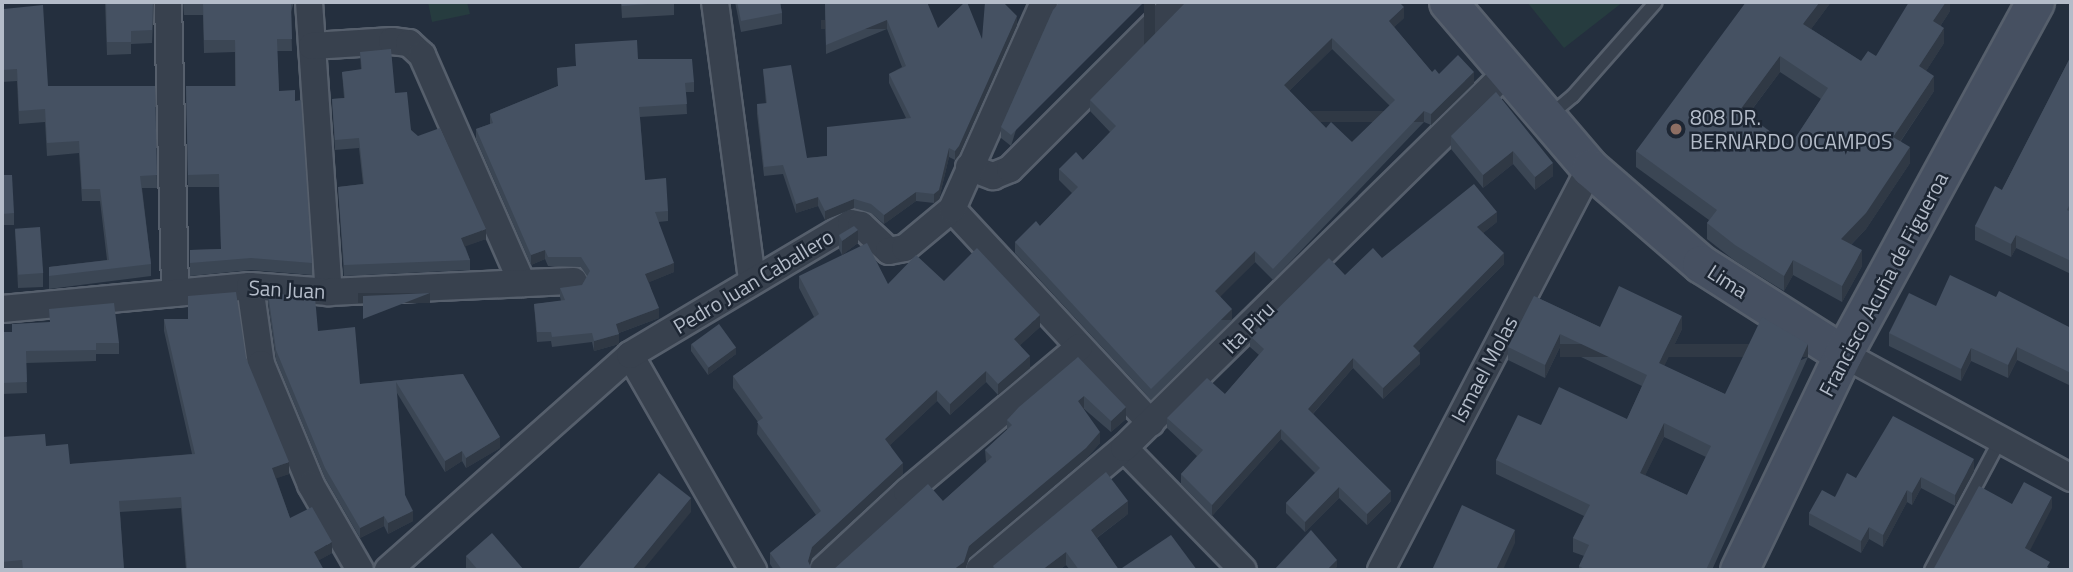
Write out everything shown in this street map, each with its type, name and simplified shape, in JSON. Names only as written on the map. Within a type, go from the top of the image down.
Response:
[{"type":"street","points":[[168,2],[175,293]]},
{"type":"street","points":[[309,2],[329,292]]},
{"type":"street","points":[[715,2],[752,278]]},
{"type":"street","points":[[969,167],[993,176],[1010,169],[1177,2]]},
{"type":"street","name":"Lima","points":[[1448,2],[1590,168],[1702,264],[1843,354],[1999,442],[2071,478]]},
{"type":"street","name":"Francisco Acuña de Figueroa","points":[[1739,570],[1843,354],[2035,2]]},
{"type":"street","points":[[1034,6],[953,209],[1151,423]]},
{"type":"street","points":[[312,46],[391,41],[409,43],[422,55],[522,283]]},
{"type":"street","name":"Ita Piru","points":[[979,570],[1151,423],[1506,72]]},
{"type":"street","name":"Ismael Molas","points":[[1381,570],[1590,168]]},
{"type":"street","name":"Pedro Juan Caballero","points":[[388,570],[630,355],[752,278],[850,223],[861,225],[889,251],[905,248],[953,209]]},
{"type":"street","name":"San Juan","points":[[2,309],[250,286],[329,292],[574,281]]},
{"type":"street","points":[[250,286],[261,363],[311,485],[360,570]]},
{"type":"street","points":[[823,570],[907,492],[1079,347]]},
{"type":"street","points":[[630,355],[746,567]]},
{"type":"street","points":[[1124,448],[1243,570]]},
{"type":"lane","points":[[1546,119],[1573,96],[1656,2]]},
{"type":"lane","points":[[1931,570],[1999,442]]},
{"type":"green space","points":[[428,2],[467,2],[470,14],[432,22]]},
{"type":"green space","points":[[1527,2],[1623,2],[1564,48]]},
{"type":"building","points":[[2,2],[4,9],[43,5],[48,86],[155,86],[157,175],[140,176],[151,264],[49,276],[49,267],[109,260],[100,189],[82,189],[79,141],[47,143],[45,109],[19,111],[17,69],[2,70]]},
{"type":"building","points":[[106,2],[153,2],[152,30],[131,31],[131,42],[107,42]]},
{"type":"building","points":[[184,2],[291,2],[292,39],[277,39],[279,91],[295,90],[295,101],[301,100],[312,263],[251,258],[190,263],[190,250],[221,249],[219,174],[188,175],[186,86],[236,86],[235,40],[204,40],[203,3]]},
{"type":"building","points":[[621,2],[674,2],[622,6]]},
{"type":"building","points":[[737,2],[780,2],[782,13],[741,21]]},
{"type":"building","points":[[825,2],[927,2],[938,28],[967,2],[982,39],[985,2],[1003,2],[1017,16],[959,146],[955,151],[949,148],[939,190],[934,194],[916,192],[884,215],[871,204],[854,199],[825,211],[818,197],[796,204],[783,165],[764,167],[757,104],[767,103],[763,69],[791,65],[807,158],[827,156],[827,127],[911,118],[889,74],[906,66],[887,20],[826,45]]},
{"type":"building","points":[[1060,2],[1144,2],[1011,135],[1001,127],[1053,10]]},
{"type":"building","points":[[1186,2],[1399,2],[1404,7],[1389,21],[1432,72],[1435,69],[1439,74],[1458,55],[1474,72],[1431,114],[1424,111],[1273,269],[1255,251],[1215,291],[1232,309],[1151,389],[1015,242],[1036,221],[1040,226],[1078,187],[1059,169],[1076,152],[1083,160],[1116,126],[1090,100]],"holes":[[[1332,38],[1395,100],[1352,142],[1331,122],[1326,128],[1284,85]]]},
{"type":"building","points":[[1746,2],[1820,2],[1803,24],[1861,61],[1868,51],[1876,56],[1909,2],[1946,2],[1933,21],[1944,28],[1919,66],[1934,76],[1893,137],[1910,147],[1866,213],[1841,239],[1862,250],[1842,286],[1793,260],[1784,276],[1735,245],[1707,223],[1717,210],[1636,151]],"holes":[[[1780,56],[1828,88],[1790,146],[1740,110]]]},
{"type":"building","points":[[637,40],[638,59],[692,59],[694,82],[685,83],[687,104],[639,107],[645,180],[666,178],[668,211],[655,212],[674,263],[645,274],[659,308],[616,324],[619,334],[594,341],[592,333],[552,337],[551,332],[537,332],[534,304],[565,300],[560,288],[582,285],[590,271],[581,257],[548,257],[545,250],[531,255],[476,129],[493,123],[490,114],[558,86],[557,68],[576,66],[575,44]]},
{"type":"building","points":[[391,49],[395,93],[407,92],[411,130],[418,136],[440,128],[486,229],[461,238],[470,260],[344,265],[338,187],[364,184],[359,138],[335,140],[332,99],[345,98],[342,72],[362,69],[360,52]]},
{"type":"building","points":[[2071,56],[2071,202],[2067,210],[2071,212],[2071,261],[2016,235],[2011,244],[1975,226],[1995,186],[2002,190]]},
{"type":"building","points":[[1496,92],[1553,163],[1535,177],[1513,151],[1483,175],[1451,136]]},
{"type":"building","points":[[2,175],[12,175],[14,213],[2,214]]},
{"type":"building","points":[[1474,184],[1497,212],[1477,227],[1504,253],[1413,346],[1420,353],[1383,388],[1353,358],[1308,409],[1391,491],[1367,514],[1339,487],[1305,522],[1286,503],[1320,468],[1281,429],[1212,505],[1181,474],[1203,450],[1167,418],[1207,378],[1225,394],[1264,349],[1250,336],[1329,258],[1345,275],[1373,248],[1382,258]]},
{"type":"building","points":[[854,226],[858,230],[842,241],[839,235]]},
{"type":"building","points":[[40,227],[43,273],[18,275],[15,229]]},
{"type":"building","points":[[867,243],[888,284],[916,255],[944,281],[977,248],[1040,315],[1014,339],[1030,356],[998,384],[986,371],[950,404],[937,390],[885,439],[903,463],[812,547],[808,561],[812,570],[782,570],[770,553],[821,511],[757,422],[763,418],[733,376],[819,314],[799,276]]},
{"type":"building","points":[[1950,275],[1996,297],[1999,291],[2071,328],[2071,373],[2017,347],[2008,365],[1971,348],[1961,369],[1889,333],[1909,293],[1936,306]]},
{"type":"building","points":[[1619,286],[1682,316],[1659,363],[1725,394],[1762,317],[1808,344],[1706,570],[1586,570],[1579,566],[1589,545],[1573,538],[1590,505],[1496,460],[1518,415],[1541,425],[1559,387],[1627,419],[1647,375],[1560,334],[1545,365],[1508,347],[1534,296],[1600,327]],"holes":[[[1664,423],[1711,446],[1687,495],[1640,473]]]},
{"type":"building","points":[[236,292],[246,358],[289,462],[272,468],[290,518],[312,507],[332,542],[314,552],[324,570],[178,570],[187,569],[181,497],[119,501],[124,570],[23,570],[22,560],[2,562],[2,437],[45,434],[46,446],[68,444],[70,464],[195,454],[164,319],[188,319],[188,296]]},
{"type":"building","points":[[268,293],[315,297],[318,331],[355,327],[360,384],[463,374],[500,437],[466,458],[462,451],[445,461],[396,382],[405,495],[413,511],[388,523],[384,516],[360,528],[325,468],[276,350]]},
{"type":"building","points":[[430,293],[363,319],[363,296]]},
{"type":"building","points":[[114,303],[119,343],[96,343],[96,350],[26,351],[27,382],[2,383],[2,332],[12,332],[12,324],[50,322],[49,309]]},
{"type":"building","points":[[719,324],[736,347],[709,367],[691,344]]},
{"type":"building","points":[[1078,357],[1126,407],[1111,421],[1084,396],[1078,401],[1100,432],[1086,448],[969,546],[964,562],[953,570],[833,570],[928,484],[943,501],[992,457],[985,450],[1012,425],[1007,420],[1019,407]]},
{"type":"building","points":[[1893,416],[1974,459],[1955,495],[1921,477],[1912,493],[1907,490],[1883,535],[1869,527],[1861,541],[1809,513],[1822,490],[1835,497],[1847,473],[1856,478]]},
{"type":"building","points":[[1106,472],[1128,501],[1091,530],[1119,570],[1079,570],[1066,552],[1042,570],[996,570],[993,566]]},
{"type":"building","points":[[659,473],[691,498],[632,570],[577,570]]},
{"type":"building","points":[[2024,482],[2052,497],[2025,548],[2050,562],[2047,567],[2053,570],[1933,570],[1979,486],[2012,504]]},
{"type":"building","points":[[1462,505],[1515,530],[1496,570],[1432,570]]},
{"type":"building","points":[[1311,530],[1337,560],[1327,570],[1274,570]]},
{"type":"building","points":[[492,533],[524,570],[478,570],[466,556]]},
{"type":"building","points":[[1171,535],[1197,570],[1119,570]]},
{"type":"place","name":"808 DR. BERNARDO OCAMPOS","points":[[1676,129]]}]
